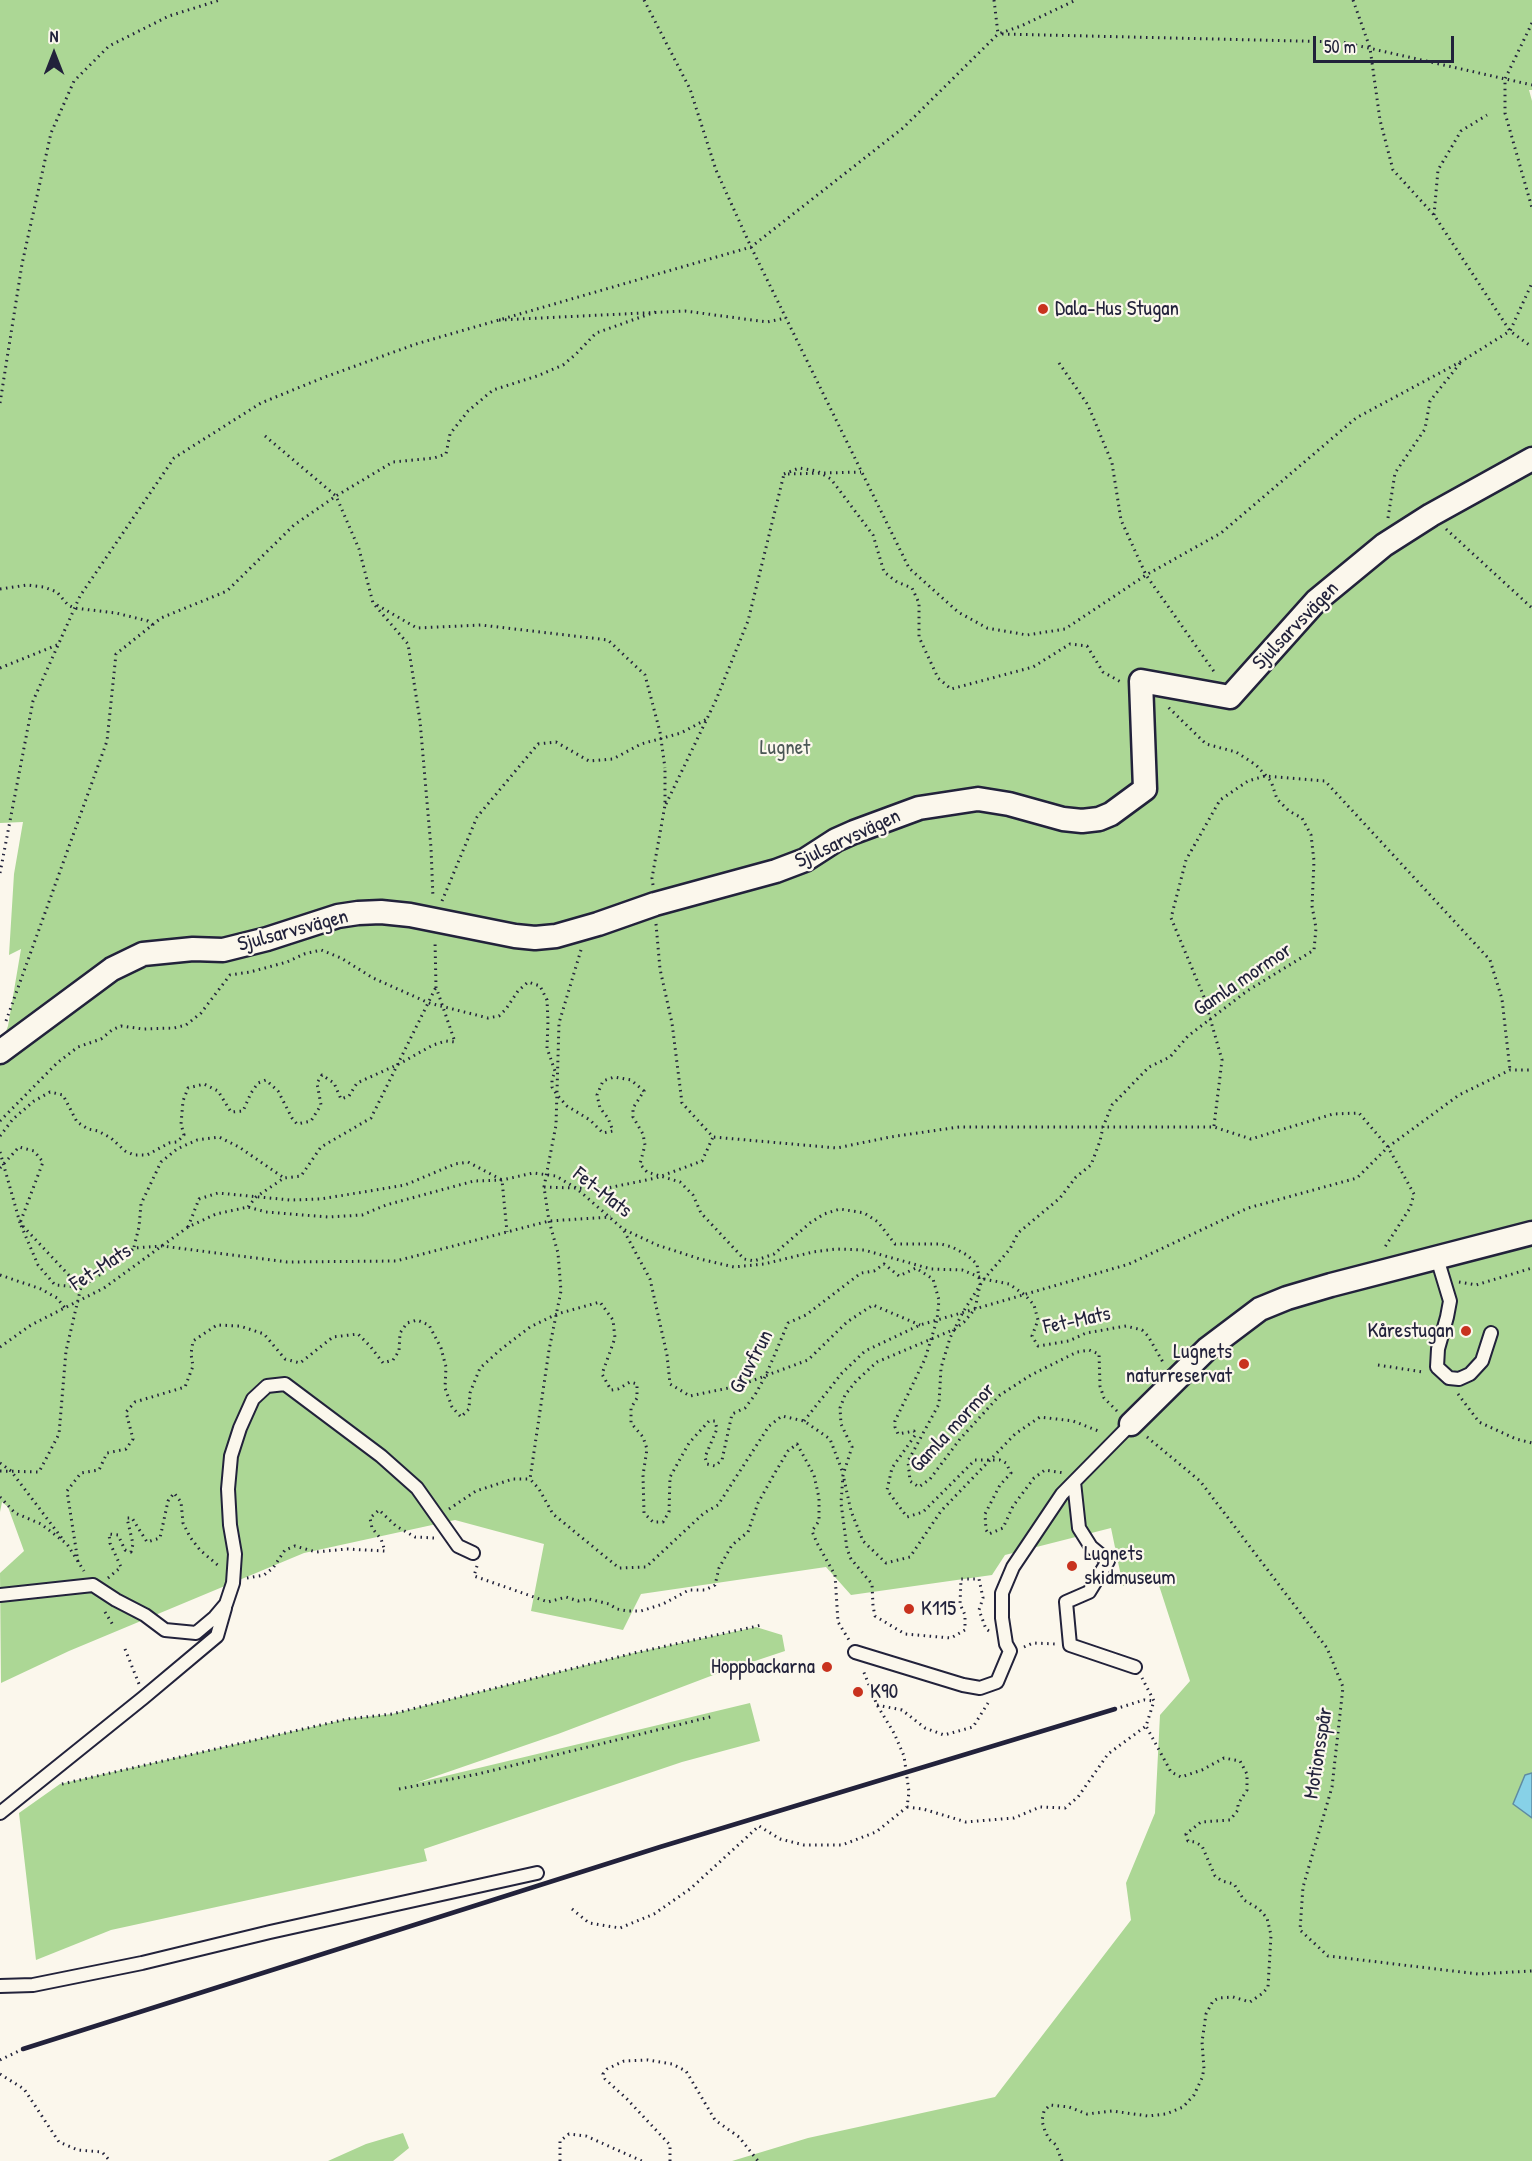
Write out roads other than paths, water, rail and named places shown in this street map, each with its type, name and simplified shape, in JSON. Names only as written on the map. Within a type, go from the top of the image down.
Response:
[{"type":"street","name":"Sjulsarvsvägen","points":[[0,1052],[112,969],[143,954],[223,950],[267,939],[338,916],[358,913],[381,912],[434,919],[476,929],[535,938],[556,936],[655,904],[776,872],[805,860],[836,840],[919,808],[978,799],[1009,804],[1063,819],[1082,821],[1099,819],[1111,814],[1145,789],[1141,681],[1230,697],[1316,601],[1383,545],[1431,515],[1532,459]]},
{"type":"street","points":[[1124,1431],[1207,1349],[1260,1309],[1287,1298],[1366,1276],[1440,1268],[1532,1233]]},
{"type":"lane","points":[[1440,1268],[1450,1301],[1438,1349],[1437,1367],[1449,1378],[1459,1379],[1470,1374],[1482,1361],[1491,1333]]},
{"type":"lane","points":[[0,1813],[217,1636],[233,1583],[235,1554],[230,1525],[228,1489],[231,1456],[253,1399],[267,1386],[285,1384],[381,1456],[417,1488],[458,1546],[473,1552]]},
{"type":"lane","points":[[855,1652],[980,1688],[997,1682],[1010,1651],[1006,1644],[1002,1618],[1002,1593],[1013,1567],[1062,1494],[1124,1431]]},
{"type":"lane","points":[[1074,1482],[1079,1528],[1091,1547],[1108,1561],[1089,1592],[1066,1602],[1070,1645],[1135,1667]]},
{"type":"lane","points":[[0,1595],[93,1585],[145,1615],[165,1630],[196,1633],[226,1604]]},
{"type":"lane","points":[[0,1986],[33,1985],[142,1963],[270,1932],[537,1874]]},
{"type":"water","points":[[1532,1773],[1532,1818],[1513,1804],[1525,1775]]},
{"type":"railway","points":[[23,2049],[660,1847],[1115,1709]]},
{"type":"place","name":"Dala-Hus Stugan","points":[[1043,309]]},
{"type":"place","name":"Kårestugan","points":[[1466,1331]]},
{"type":"place","name":"Lugnets naturreservat","points":[[1244,1364]]},
{"type":"place","name":"Lugnets skidmuseum","points":[[1072,1566]]},
{"type":"place","name":"K115","points":[[909,1609]]},
{"type":"place","name":"Hoppbackarna","points":[[827,1667]]},
{"type":"place","name":"K90","points":[[858,1692]]},
{"type":"park label","name":"Lugnet","points":[[785,748]]}]
